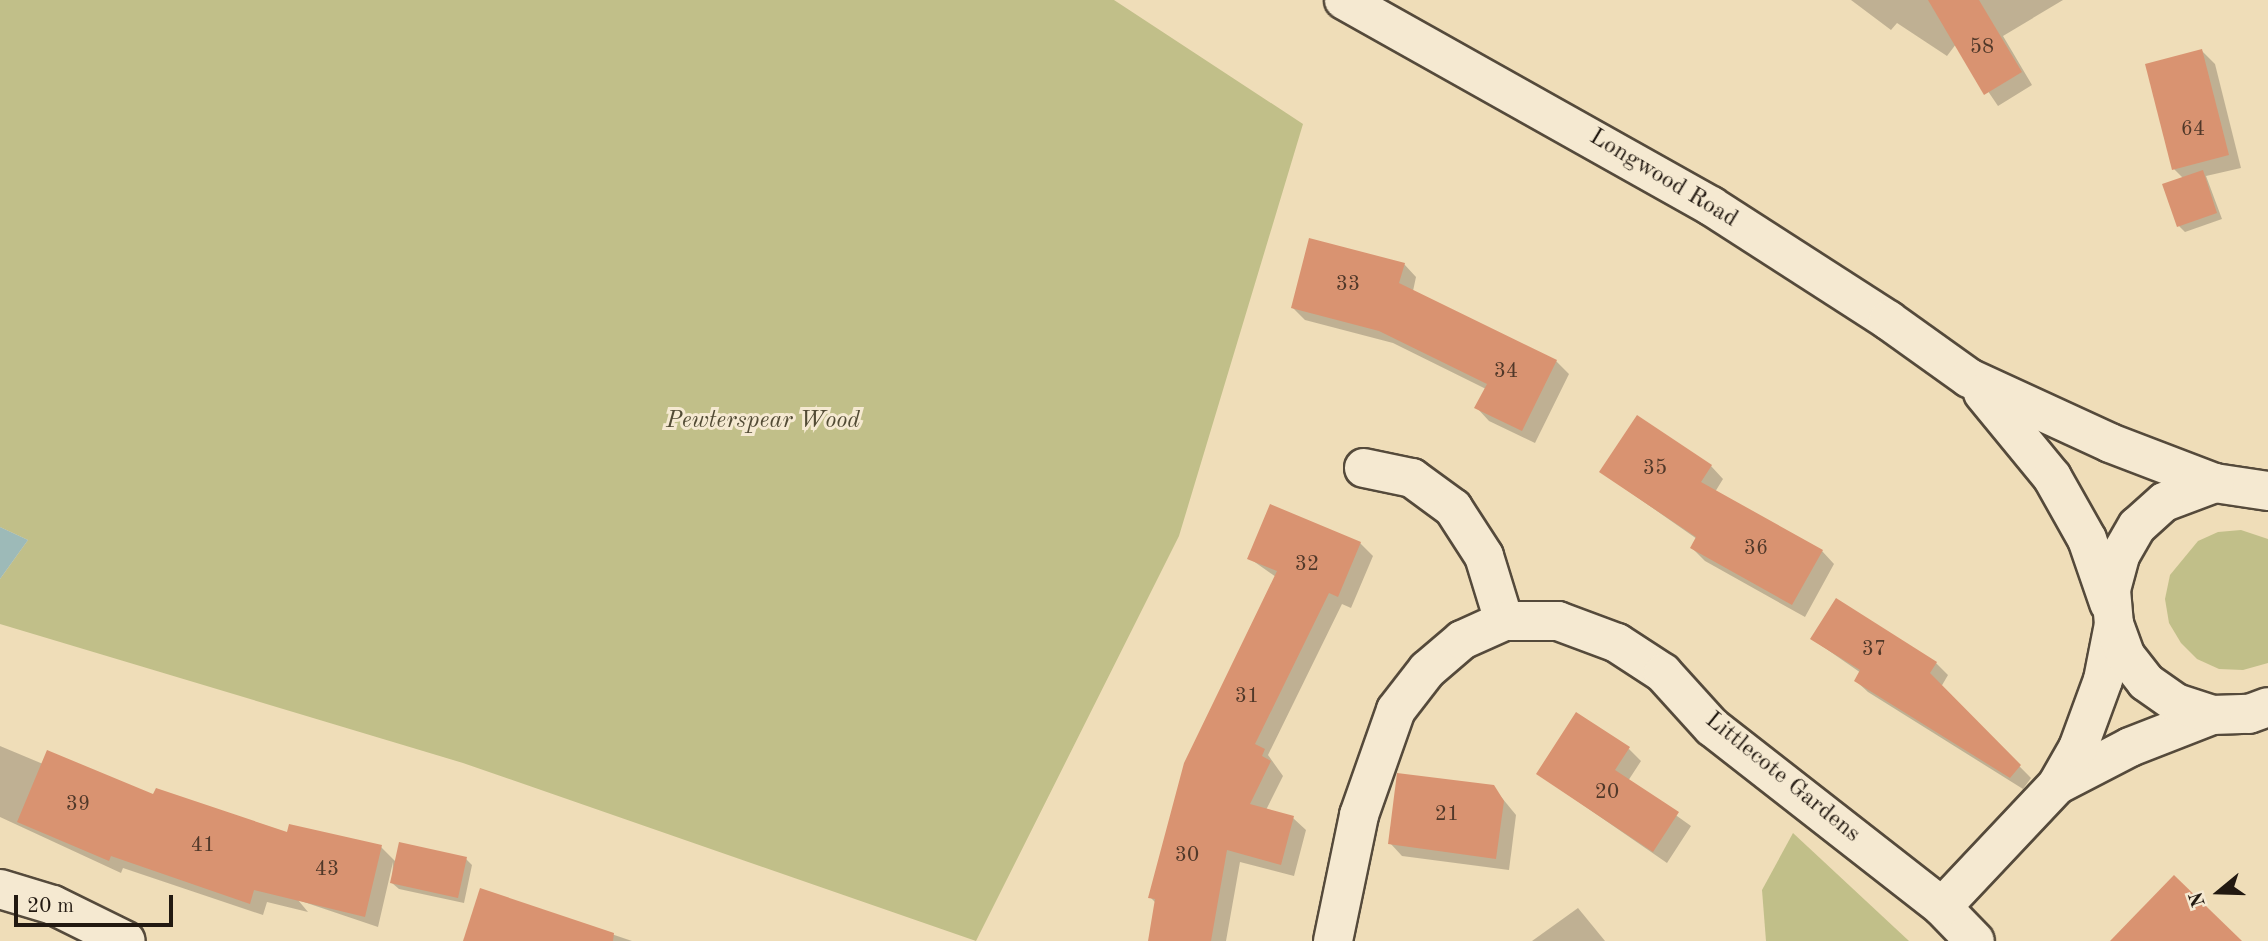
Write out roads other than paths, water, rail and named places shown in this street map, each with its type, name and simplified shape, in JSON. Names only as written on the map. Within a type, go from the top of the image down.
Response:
[{"type":"street","name":"Longwood Road","points":[[1344,0],[1711,206],[1888,320],[1969,378],[2120,447],[2246,482]]},
{"type":"street","name":"Longwood Road","points":[[1969,378],[2052,477],[2087,539],[2126,655],[2146,682],[2176,703],[2216,715]]},
{"type":"street","points":[[1364,468],[1412,478],[1453,508],[1484,556],[1504,621]]},
{"type":"street","points":[[1942,907],[2057,785],[2078,748],[2103,680],[2120,556],[2137,526],[2164,502],[2246,482]]},
{"type":"street","name":"Littlecote Gardens","points":[[1333,941],[1359,815],[1396,710],[1426,670],[1462,640],[1504,621],[1558,621],[1617,643],[1663,673],[1712,727],[1942,907],[1975,941]]},
{"type":"street","points":[[2057,785],[2119,752],[2216,715],[2249,714],[2268,707]]},
{"type":"street","points":[[2216,715],[2268,731]]},
{"type":"street","points":[[0,889],[53,905],[125,941]]},
{"type":"water","points":[[0,527],[28,540],[0,579]]},
{"type":"park label","name":"Pewterspear Wood","points":[[763,422]]}]
